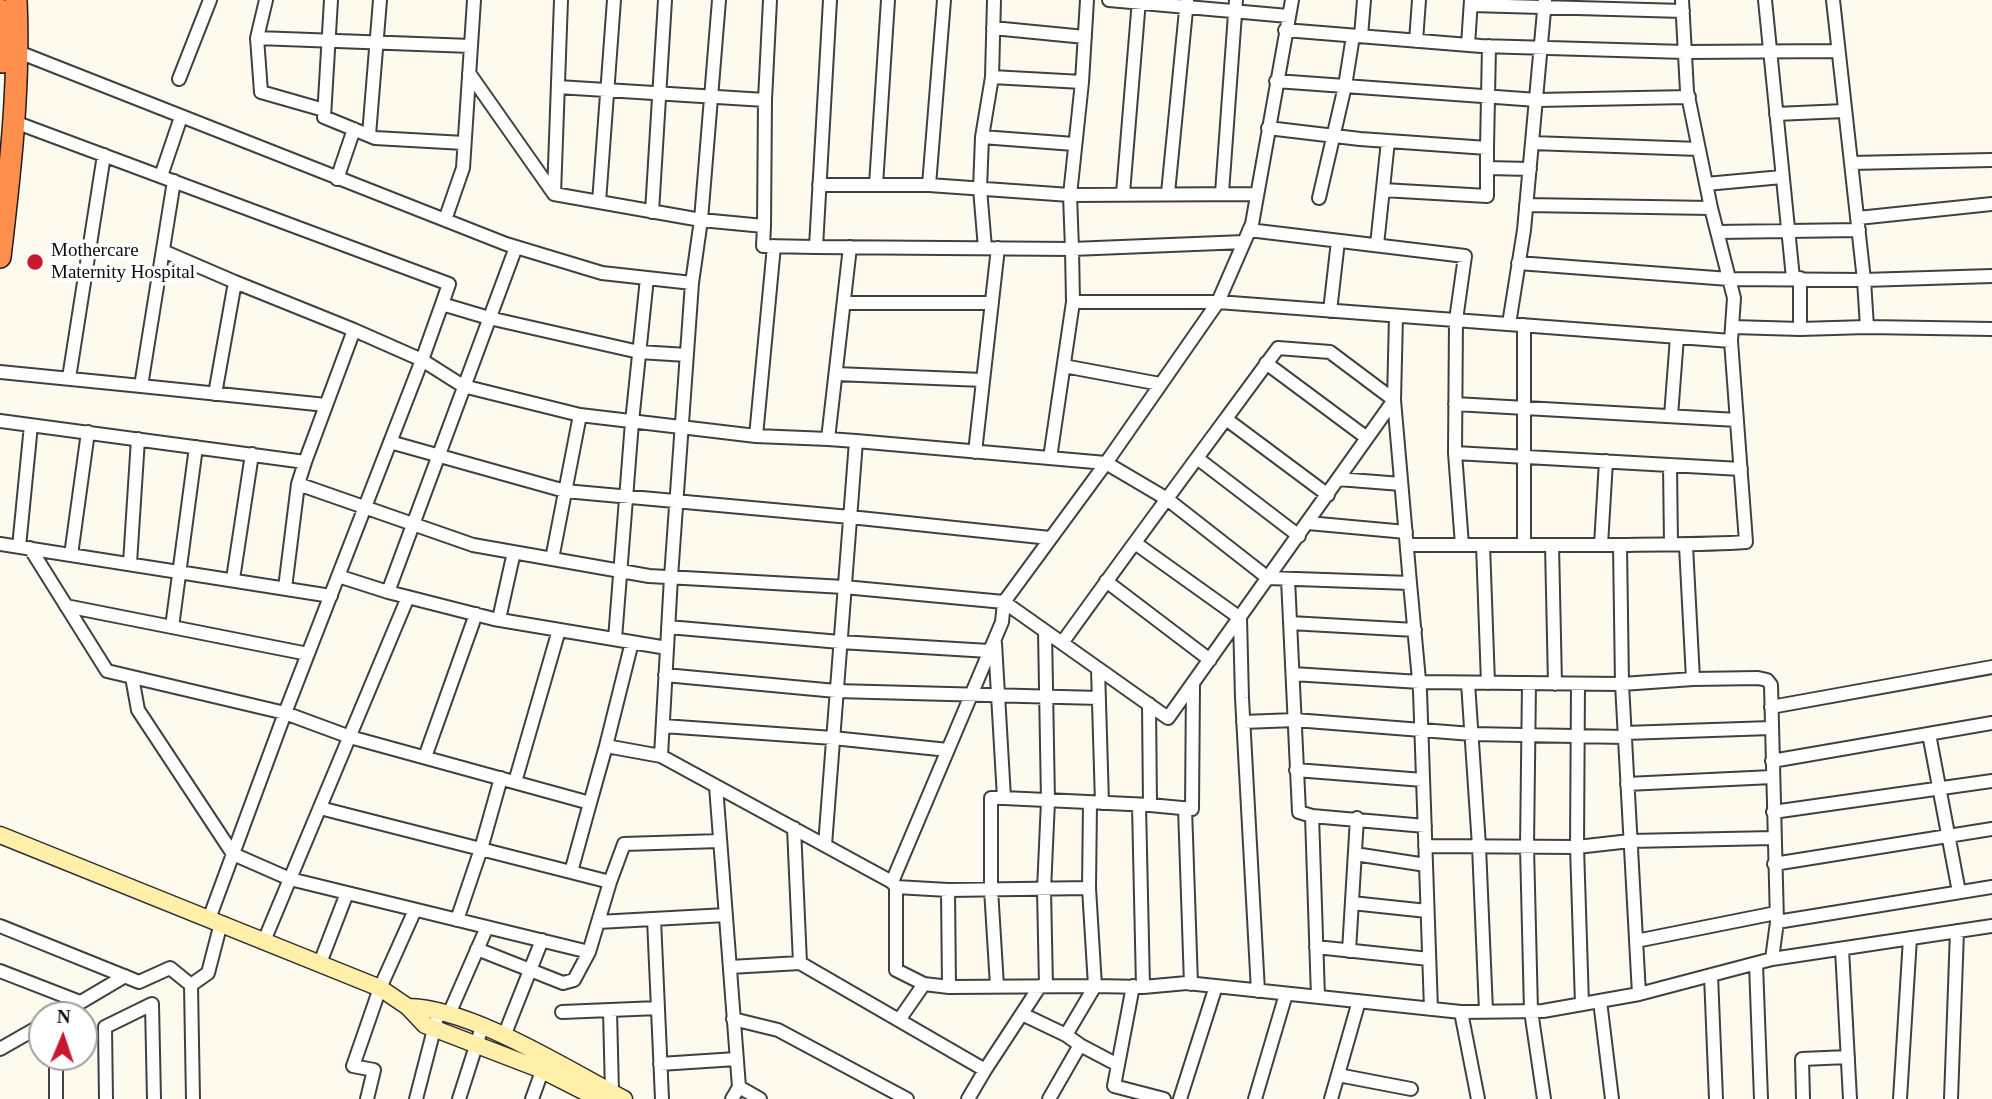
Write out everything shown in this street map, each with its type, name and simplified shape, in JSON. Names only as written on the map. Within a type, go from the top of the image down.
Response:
[{"type":"highway","points":[[6,122],[16,51],[16,0]]},
{"type":"highway","points":[[0,10],[6,122],[0,257]]},
{"type":"street","points":[[179,79],[210,0]]},
{"type":"street","points":[[266,0],[257,38],[261,92],[324,110]]},
{"type":"street","points":[[331,0],[324,117],[375,138],[464,143]]},
{"type":"street","points":[[369,135],[380,0]]},
{"type":"street","points":[[444,220],[463,168],[474,0]]},
{"type":"street","points":[[554,194],[561,0]]},
{"type":"street","points":[[600,202],[614,0]]},
{"type":"street","points":[[652,212],[664,0]]},
{"type":"street","points":[[661,756],[692,283],[713,97],[719,0]]},
{"type":"street","points":[[770,0],[765,100],[763,246],[1072,249],[1246,236],[1338,241],[1465,256],[1456,320],[1455,404],[1455,453],[1462,545]]},
{"type":"street","points":[[816,247],[830,0]]},
{"type":"street","points":[[876,185],[888,0]]},
{"type":"street","points":[[929,185],[944,0]]},
{"type":"street","points":[[975,452],[992,303],[992,248],[980,189],[982,137],[992,77],[994,0]]},
{"type":"street","points":[[1050,458],[1073,302],[1070,195],[1082,82],[1087,0]]},
{"type":"street","points":[[1109,0],[1235,6],[1288,16]]},
{"type":"street","points":[[1292,0],[1257,194],[1246,236],[1218,302],[1106,463],[1004,602],[1002,622],[894,884],[895,968],[900,974],[924,984],[949,987],[1138,987],[1191,984],[1461,1012],[1531,1011],[1639,994],[1772,959],[1992,926]]},
{"type":"street","points":[[1319,198],[1364,0]]},
{"type":"street","points":[[1416,41],[1419,0]]},
{"type":"street","points":[[1765,0],[1782,177],[1797,278],[1800,329]]},
{"type":"street","points":[[1832,0],[1859,224],[1867,327]]},
{"type":"street","points":[[1122,193],[1139,1]]},
{"type":"street","points":[[1308,523],[1462,545],[1686,546],[1746,542],[1731,341],[1734,298],[1711,208],[1689,97],[1683,6],[1471,2],[1468,45]]},
{"type":"street","points":[[1168,193],[1187,3]]},
{"type":"street","points":[[1509,324],[1530,169],[1544,4]]},
{"type":"street","points":[[1222,194],[1235,6]]},
{"type":"street","points":[[993,28],[1085,37]]},
{"type":"street","points":[[1285,30],[1489,46],[1685,52],[1837,51]]},
{"type":"street","points":[[257,38],[471,46]]},
{"type":"street","points":[[1383,190],[1487,196],[1489,46]]},
{"type":"street","points":[[16,51],[516,247],[602,273],[692,283]]},
{"type":"street","points":[[469,73],[554,194],[701,220],[764,226]]},
{"type":"street","points":[[992,77],[1082,82]]},
{"type":"street","points":[[1276,81],[1537,100],[1689,97]]},
{"type":"street","points":[[558,87],[765,100]]},
{"type":"street","points":[[1776,114],[1844,111]]},
{"type":"street","points":[[160,176],[181,117]]},
{"type":"street","points":[[6,122],[104,155],[449,285],[233,855],[215,921],[208,973],[191,985]]},
{"type":"street","points":[[1268,128],[1487,148]]},
{"type":"street","points":[[337,179],[354,129]]},
{"type":"street","points":[[982,137],[1074,144]]},
{"type":"street","points":[[1377,245],[1388,141]]},
{"type":"street","points":[[1532,143],[1699,149]]},
{"type":"street","points":[[69,378],[104,155]]},
{"type":"street","points":[[1851,163],[1991,160]]},
{"type":"street","points":[[1487,167],[1530,169]]},
{"type":"street","points":[[1706,184],[1782,177]]},
{"type":"street","points":[[141,386],[174,181]]},
{"type":"street","points":[[820,185],[929,185],[1070,195],[1257,194]]},
{"type":"street","points":[[1717,232],[1789,231],[1859,224],[1992,204]]},
{"type":"street","points":[[1526,205],[1711,208]]},
{"type":"street","points":[[1330,311],[1338,241]]},
{"type":"street","points":[[756,436],[774,246]]},
{"type":"street","points":[[388,592],[516,247]]},
{"type":"street","points":[[828,439],[850,247]]},
{"type":"street","points":[[163,251],[422,359],[463,386],[580,415],[681,429],[1106,463],[1167,499],[1268,578],[1410,583]]},
{"type":"street","points":[[1518,264],[1729,279],[1864,280],[1992,276]]},
{"type":"street","points":[[615,639],[632,422],[647,278]]},
{"type":"street","points":[[215,394],[235,282]]},
{"type":"street","points":[[1073,302],[1218,302],[1731,341]]},
{"type":"street","points":[[844,303],[992,303]]},
{"type":"street","points":[[442,304],[489,318],[639,352],[687,355]]},
{"type":"street","points":[[1396,316],[1394,400],[1420,682],[1431,1009]]},
{"type":"street","points":[[1524,325],[1524,545]]},
{"type":"street","points":[[1732,327],[1992,329]]},
{"type":"street","points":[[285,588],[298,484],[354,330]]},
{"type":"street","points":[[1671,416],[1677,337]]},
{"type":"street","points":[[1062,643],[1278,348],[1330,352],[1394,400]]},
{"type":"street","points":[[1266,363],[1367,438]]},
{"type":"street","points":[[1064,366],[1160,384]]},
{"type":"street","points":[[0,372],[326,405]]},
{"type":"street","points":[[836,374],[983,380]]},
{"type":"street","points":[[298,484],[473,545],[620,571],[671,578],[844,587],[1004,602],[1168,718],[1394,400]]},
{"type":"street","points":[[1455,404],[1737,420]]},
{"type":"street","points":[[552,559],[580,415]]},
{"type":"street","points":[[1226,419],[1328,495]]},
{"type":"street","points":[[0,421],[305,462]]},
{"type":"street","points":[[31,425],[25,548],[107,671],[285,713],[350,737],[590,803]]},
{"type":"street","points":[[71,555],[88,432]]},
{"type":"street","points":[[130,563],[138,439]]},
{"type":"street","points":[[825,845],[856,441]]},
{"type":"street","points":[[390,442],[565,491],[1050,538]]},
{"type":"street","points":[[172,627],[196,447]]},
{"type":"street","points":[[1455,453],[1741,469]]},
{"type":"street","points":[[233,579],[252,454]]},
{"type":"street","points":[[1197,458],[1298,536]]},
{"type":"street","points":[[1601,545],[1606,461]]},
{"type":"street","points":[[1671,465],[1671,544]]},
{"type":"street","points":[[1338,479],[1401,484]]},
{"type":"street","points":[[1135,543],[1240,618]]},
{"type":"street","points":[[0,544],[331,596]]},
{"type":"street","points":[[1483,545],[1488,683]]},
{"type":"street","points":[[1552,545],[1555,684]]},
{"type":"street","points":[[1620,545],[1622,684],[1639,994]]},
{"type":"street","points":[[1686,546],[1693,679]]},
{"type":"street","points":[[499,620],[514,552]]},
{"type":"street","points":[[338,576],[388,592],[499,620],[667,648]]},
{"type":"street","points":[[1288,579],[1299,812],[1312,816],[1425,826]]},
{"type":"street","points":[[1106,582],[1210,660]]},
{"type":"street","points":[[264,941],[408,597]]},
{"type":"street","points":[[66,606],[308,654]]},
{"type":"street","points":[[425,757],[476,614]]},
{"type":"street","points":[[1240,618],[1258,991]]},
{"type":"street","points":[[1290,623],[1415,630]]},
{"type":"street","points":[[668,627],[840,642],[989,651]]},
{"type":"street","points":[[515,782],[559,630]]},
{"type":"street","points":[[968,1099],[1043,986],[1048,801],[1045,631]]},
{"type":"street","points":[[995,638],[1004,798]]},
{"type":"street","points":[[571,872],[632,642]]},
{"type":"street","points":[[1771,707],[1992,667]]},
{"type":"street","points":[[1066,1035],[1095,986],[1089,888],[1096,803],[1098,668]]},
{"type":"street","points":[[1293,674],[1468,683],[1622,684],[1693,679],[1767,680],[1771,685],[1777,918],[1772,959]]},
{"type":"street","points":[[666,675],[836,691],[1099,698]]},
{"type":"street","points":[[132,677],[138,710],[233,855],[290,879],[589,952]]},
{"type":"street","points":[[997,986],[991,889],[991,798],[1192,809],[1194,683]]},
{"type":"street","points":[[1468,683],[1486,1012]]},
{"type":"street","points":[[1529,683],[1527,847],[1531,1011],[1544,1099]]},
{"type":"street","points":[[1578,684],[1577,847],[1582,1004]]},
{"type":"street","points":[[1149,705],[1138,987],[1113,1092],[1164,1099]]},
{"type":"street","points":[[1243,722],[1295,720],[1422,731],[1529,736],[1625,735],[1771,728]]},
{"type":"street","points":[[1772,761],[1992,723]]},
{"type":"street","points":[[663,726],[833,738],[948,750]]},
{"type":"street","points":[[1928,734],[1959,892]]},
{"type":"street","points":[[606,746],[661,756],[894,884],[948,890],[1089,888]]},
{"type":"street","points":[[1296,770],[1423,779]]},
{"type":"street","points":[[1627,784],[1772,777]]},
{"type":"street","points":[[457,920],[481,849],[500,778]]},
{"type":"street","points":[[1773,812],[1992,781]]},
{"type":"street","points":[[716,786],[737,1059],[736,1093],[760,1099]]},
{"type":"street","points":[[320,808],[610,883]]},
{"type":"street","points":[[1185,808],[1191,984]]},
{"type":"street","points":[[1312,816],[1318,997]]},
{"type":"street","points":[[1349,951],[1357,818]]},
{"type":"street","points":[[794,828],[800,963]]},
{"type":"street","points":[[1774,864],[1992,829]]},
{"type":"street","points":[[0,835],[380,988],[408,1007],[418,1020],[434,1028],[476,1045],[545,1064]]},
{"type":"street","points":[[1425,846],[1577,847],[1630,841],[1773,838]]},
{"type":"street","points":[[477,949],[568,984],[574,980],[589,952],[624,844],[720,841]]},
{"type":"street","points":[[1355,854],[1426,865]]},
{"type":"street","points":[[1636,941],[1992,887]]},
{"type":"street","points":[[948,890],[949,987]]},
{"type":"street","points":[[320,963],[347,893]]},
{"type":"street","points":[[1352,903],[1427,911]]},
{"type":"street","points":[[367,1099],[373,1070],[353,1066],[380,988],[415,910]]},
{"type":"street","points":[[598,922],[726,915]]},
{"type":"street","points":[[654,919],[662,1099]]},
{"type":"street","points":[[0,926],[139,982],[170,968],[191,985]]},
{"type":"street","points":[[416,1099],[434,1028],[487,927]]},
{"type":"street","points":[[1951,1099],[1957,931]]},
{"type":"street","points":[[1900,1099],[1910,938]]},
{"type":"street","points":[[504,1035],[542,940]]},
{"type":"street","points":[[1317,947],[1429,960]]},
{"type":"street","points":[[1842,949],[1850,1099]]},
{"type":"street","points":[[730,967],[800,963],[985,1070]]},
{"type":"street","points":[[1756,964],[1760,1099]]},
{"type":"street","points":[[0,971],[77,1001]]},
{"type":"street","points":[[1711,975],[1716,1099]]},
{"type":"street","points":[[82,1001],[125,976]]},
{"type":"street","points":[[899,1020],[924,984]]},
{"type":"street","points":[[191,985],[193,1099]]},
{"type":"street","points":[[1180,1099],[1216,986]]},
{"type":"street","points":[[1255,1099],[1286,994]]},
{"type":"street","points":[[1331,1099],[1359,1001]]},
{"type":"street","points":[[1600,1001],[1612,1099]]},
{"type":"street","points":[[106,1099],[105,1027],[152,1004],[154,1099]]},
{"type":"street","points":[[408,1007],[444,1012],[504,1035],[545,1064],[612,1097],[610,1010]]},
{"type":"street","points":[[562,1012],[658,1008]]},
{"type":"street","points":[[1461,1012],[1478,1099]]},
{"type":"street","points":[[1022,1014],[1118,1065]]},
{"type":"street","points":[[733,1019],[778,1031],[907,1099]]},
{"type":"street","points":[[459,1099],[482,1027]]},
{"type":"street","points":[[0,1049],[28,1033]]},
{"type":"street","points":[[1049,1099],[1080,1045]]},
{"type":"street","points":[[1803,1099],[1802,1059],[1847,1057]]},
{"type":"street","points":[[660,1064],[737,1059]]},
{"type":"street","points":[[532,1099],[545,1064]]},
{"type":"street","points":[[56,1071],[57,1099]]},
{"type":"street","points":[[1338,1076],[1411,1089]]},
{"type":"place","name":"Mothercare Maternity Hospital","points":[[35,262]]}]
